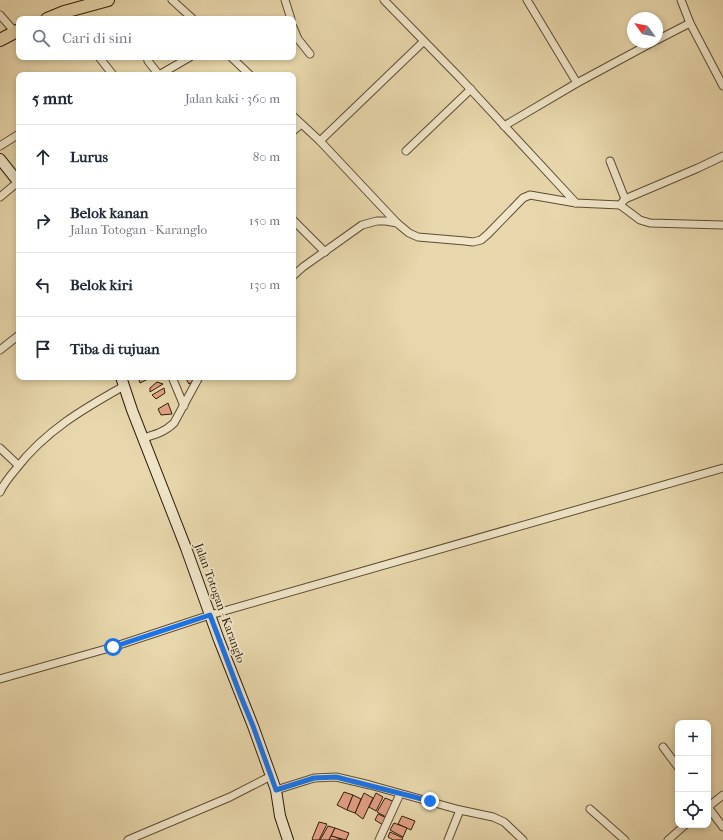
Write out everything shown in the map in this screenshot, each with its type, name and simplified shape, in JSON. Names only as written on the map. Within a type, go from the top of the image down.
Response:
[{"type":"main road","points":[[67,15],[108,0]]},
{"type":"main road","points":[[0,40],[16,32]]},
{"type":"main road","points":[[0,159],[16,178]]},
{"type":"main road","name":"Jalan Totogan - Karanglo","points":[[123,381],[142,438],[186,548],[274,782],[280,816],[288,840]]},
{"type":"street","points":[[172,0],[190,16]]},
{"type":"street","points":[[285,0],[290,16]]},
{"type":"street","points":[[384,0],[471,90],[576,203]]},
{"type":"street","points":[[528,0],[577,83]]},
{"type":"street","points":[[681,0],[690,22],[723,86]]},
{"type":"street","points":[[0,15],[16,30]]},
{"type":"street","points":[[663,37],[690,22]]},
{"type":"street","points":[[296,34],[310,54]]},
{"type":"street","points":[[320,141],[423,42]]},
{"type":"street","points":[[504,126],[577,83],[643,48]]},
{"type":"street","points":[[101,60],[110,72]]},
{"type":"street","points":[[148,60],[157,72]]},
{"type":"street","points":[[164,72],[185,60]]},
{"type":"street","points":[[234,60],[244,72]]},
{"type":"street","points":[[406,151],[471,90]]},
{"type":"street","points":[[296,119],[320,141],[397,223],[409,233],[418,237],[474,242],[480,240],[488,234],[523,198],[530,195],[576,203],[620,205],[640,220],[650,223],[723,225]]},
{"type":"street","points":[[296,128],[301,124]]},
{"type":"street","points":[[0,146],[16,136]]},
{"type":"street","points":[[620,205],[626,199],[723,156]]},
{"type":"street","points":[[610,161],[626,199]]},
{"type":"street","points":[[0,197],[16,184]]},
{"type":"street","points":[[296,274],[362,225],[377,221],[397,223]]},
{"type":"street","points":[[296,223],[325,252]]},
{"type":"street","points":[[0,350],[16,337]]},
{"type":"street","points":[[173,380],[184,406]]},
{"type":"street","points":[[142,438],[159,433],[174,423],[198,380]]},
{"type":"street","points":[[0,492],[18,465],[29,452],[51,432],[96,402],[123,381]]},
{"type":"street","points":[[0,448],[18,465]]},
{"type":"street","points":[[0,679],[113,647],[210,615],[723,468]]},
{"type":"street","points":[[663,747],[675,763]]},
{"type":"street","points":[[128,840],[230,797],[274,782],[304,781],[325,777],[336,777],[350,780],[460,810],[481,813],[500,819],[522,840]]},
{"type":"street","points":[[379,840],[400,794]]},
{"type":"street","points":[[711,805],[723,795]]},
{"type":"street","points":[[590,809],[625,840]]},
{"type":"street","points":[[448,840],[460,810]]},
{"type":"street","points":[[711,811],[723,827]]},
{"type":"street","points":[[668,840],[682,828]]},
{"type":"building","points":[[139,380],[146,380],[140,383]]},
{"type":"building","points":[[187,380],[195,380],[189,384]]},
{"type":"building","points":[[157,382],[163,384],[150,392],[150,388]]},
{"type":"building","points":[[164,388],[165,393],[156,399],[152,395]]},
{"type":"building","points":[[168,403],[172,414],[161,415],[158,409]]},
{"type":"building","points":[[344,792],[353,795],[347,810],[337,805]]},
{"type":"building","points":[[364,793],[373,798],[363,819],[355,813]]},
{"type":"building","points":[[376,793],[383,797],[376,811],[369,807]]},
{"type":"building","points":[[353,795],[361,799],[355,813],[347,810]]},
{"type":"building","points":[[385,798],[395,802],[386,817],[377,812]]},
{"type":"building","points":[[378,814],[387,818],[383,825],[375,820]]},
{"type":"building","points":[[402,816],[415,821],[411,830],[398,824]]},
{"type":"building","points":[[319,822],[327,824],[319,840],[313,840],[312,839]]},
{"type":"building","points":[[394,823],[407,828],[403,837],[390,830]]},
{"type":"building","points":[[328,826],[335,828],[329,840],[320,840]]},
{"type":"building","points":[[335,828],[349,833],[346,840],[331,836]]},
{"type":"building","points":[[390,832],[403,838],[402,840],[393,840],[388,837]]},
{"type":"building","points":[[331,836],[335,837],[342,840],[329,840]]},
{"type":"route","points":[[113,647],[210,615],[276,790],[314,778],[336,777],[430,801]]}]
